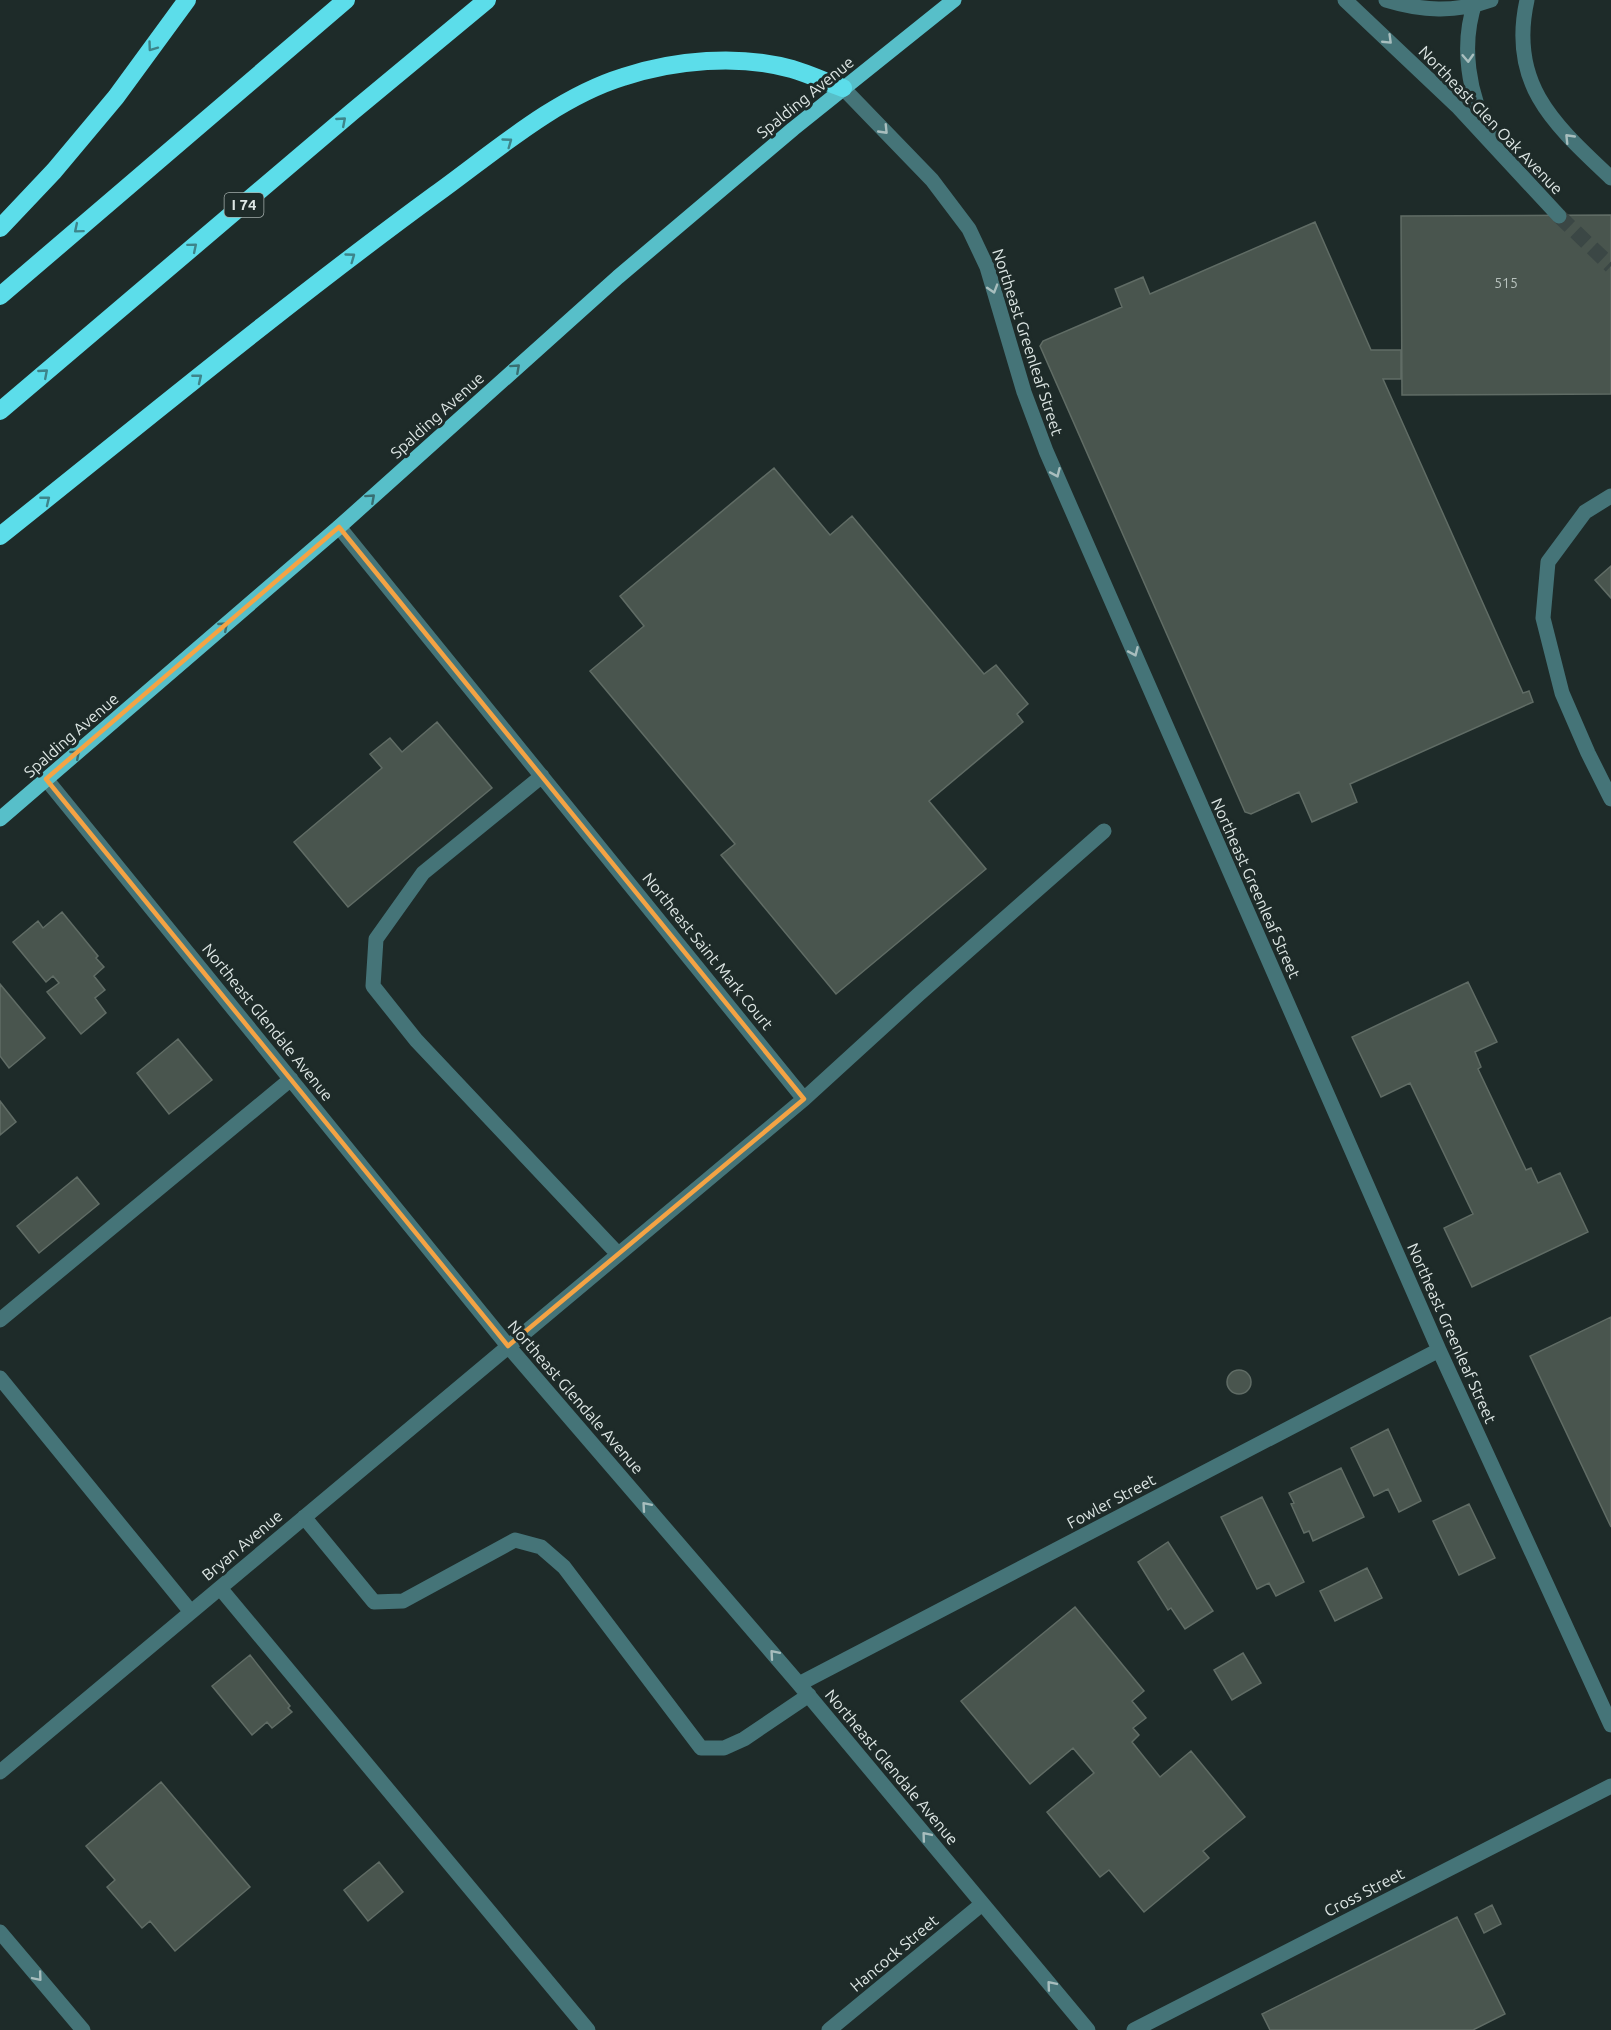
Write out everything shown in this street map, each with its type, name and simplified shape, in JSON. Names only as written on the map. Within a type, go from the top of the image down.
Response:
[{"type":"highway","points":[[0,228],[54,171],[116,97],[187,0]]},
{"type":"highway","points":[[110,202],[333,0]]},
{"type":"highway","points":[[0,296],[346,0]]},
{"type":"highway","name":"I 74","points":[[0,411],[352,112],[488,0]]},
{"type":"highway","points":[[0,536],[338,266],[522,132],[590,89],[655,68],[738,59],[791,68],[843,88]]},
{"type":"main road","name":"Spalding Avenue","points":[[0,819],[339,527],[618,277],[843,88],[954,0]]},
{"type":"main road","name":"Spalding Avenue","points":[[900,42],[966,0]]},
{"type":"street","name":"Northeast Glen Oak Avenue","points":[[1345,0],[1457,106],[1559,216]]},
{"type":"street","points":[[1386,0],[1430,10],[1448,10],[1491,0]]},
{"type":"street","points":[[1527,0],[1523,27],[1526,69],[1530,81],[1550,117],[1611,178]]},
{"type":"street","points":[[1475,3],[1469,29],[1468,61],[1471,85],[1479,110],[1497,146],[1548,205]]},
{"type":"street","name":"Northeast Greenleaf Street","points":[[843,88],[932,180],[969,229],[987,267],[1024,392],[1046,451],[1438,1350],[1611,1725]]},
{"type":"street","points":[[1611,496],[1585,512],[1548,562],[1543,618],[1562,693],[1611,799]]},
{"type":"street","name":"Northeast Saint Mark Court","points":[[339,527],[804,1099]]},
{"type":"street","points":[[542,776],[423,873],[376,939],[373,986],[416,1040],[618,1254]]},
{"type":"street","name":"Northeast Glendale Avenue","points":[[46,779],[508,1346],[804,1690],[1089,2030]]},
{"type":"street","points":[[508,1346],[804,1099],[1104,831]]},
{"type":"street","points":[[0,1320],[291,1079]]},
{"type":"street","name":"Bryan Avenue","points":[[0,1772],[508,1346]]},
{"type":"street","name":"Fowler Street","points":[[304,1518],[374,1602],[403,1601],[515,1540],[541,1547],[564,1567],[701,1748],[724,1748],[744,1739],[804,1690],[1438,1350]]},
{"type":"street","points":[[0,1378],[191,1612]]},
{"type":"street","points":[[220,1588],[588,2030]]},
{"type":"street","name":"Cross Street","points":[[1134,2030],[1611,1786]]},
{"type":"street","name":"Hancock Street","points":[[830,2030],[982,1904]]},
{"type":"street","points":[[0,1932],[82,2030]]},
{"type":"highlighted area","points":[[339,527],[804,1099],[508,1346],[46,779]]},
{"type":"building","points":[[1611,215],[1611,394],[1402,395],[1401,216]]},
{"type":"building","points":[[1315,222],[1371,350],[1401,350],[1401,379],[1383,379],[1523,693],[1529,691],[1533,702],[1350,784],[1357,802],[1312,822],[1299,792],[1251,814],[1245,812],[1040,346],[1043,341],[1122,307],[1115,289],[1143,277],[1150,294]]},
{"type":"building","points":[[774,468],[830,535],[852,516],[984,674],[996,665],[1028,704],[1017,714],[1023,722],[929,801],[986,869],[836,994],[721,855],[735,844],[590,671],[644,626],[620,596]]},
{"type":"building","points":[[1611,566],[1611,598],[1595,580]]},
{"type":"building","points":[[437,722],[492,788],[348,907],[294,842],[382,768],[370,754],[390,738],[402,752]]},
{"type":"building","points":[[62,912],[98,956],[96,958],[104,967],[94,976],[105,990],[95,998],[106,1013],[81,1034],[47,992],[59,983],[53,976],[46,982],[13,942],[38,921],[43,928]]},
{"type":"building","points":[[1468,982],[1497,1042],[1475,1052],[1481,1067],[1478,1069],[1526,1170],[1531,1168],[1538,1183],[1560,1173],[1588,1232],[1472,1287],[1444,1228],[1473,1214],[1410,1083],[1381,1097],[1352,1037]]},
{"type":"building","points":[[0,984],[45,1038],[9,1068],[0,1056]]},
{"type":"building","points":[[178,1039],[212,1080],[169,1114],[137,1073]]},
{"type":"building","points":[[0,1101],[16,1122],[0,1135]]},
{"type":"building","points":[[77,1177],[99,1204],[39,1253],[17,1226]]},
{"type":"building","points":[[1611,1317],[1611,1527],[1530,1356]]},
{"type":"building","points":[[1239,1370],[1247,1374],[1251,1382],[1247,1390],[1239,1394],[1231,1390],[1227,1382],[1231,1374]]},
{"type":"building","points":[[1388,1429],[1421,1501],[1399,1512],[1388,1489],[1374,1496],[1351,1448]]},
{"type":"building","points":[[1341,1468],[1364,1517],[1313,1541],[1309,1531],[1304,1533],[1291,1504],[1294,1503],[1289,1493]]},
{"type":"building","points":[[1262,1497],[1304,1582],[1276,1596],[1269,1583],[1257,1589],[1221,1517]]},
{"type":"building","points":[[1469,1504],[1495,1558],[1459,1575],[1433,1521]]},
{"type":"building","points":[[1168,1542],[1213,1611],[1185,1629],[1171,1608],[1168,1610],[1138,1562]]},
{"type":"building","points":[[1367,1568],[1382,1598],[1335,1621],[1320,1591]]},
{"type":"building","points":[[1075,1607],[1144,1691],[1132,1701],[1146,1718],[1133,1728],[1139,1735],[1132,1742],[1160,1777],[1191,1751],[1245,1817],[1203,1851],[1209,1858],[1144,1912],[1109,1870],[1100,1877],[1047,1812],[1094,1773],[1073,1748],[1030,1784],[961,1701]]},
{"type":"building","points":[[1243,1653],[1261,1683],[1232,1700],[1214,1670]]},
{"type":"building","points":[[250,1655],[290,1706],[288,1708],[292,1712],[272,1728],[267,1722],[252,1735],[212,1686]]},
{"type":"building","points":[[161,1782],[250,1887],[175,1951],[150,1921],[142,1928],[107,1887],[115,1880],[86,1846]]},
{"type":"building","points":[[379,1862],[403,1892],[368,1921],[344,1890]]},
{"type":"building","points":[[1492,1905],[1501,1924],[1484,1933],[1475,1914]]},
{"type":"building","points":[[1457,1917],[1505,2014],[1473,2030],[1270,2030],[1262,2014]]},
{"type":"tunnel","points":[[1559,216],[1611,266]]}]
